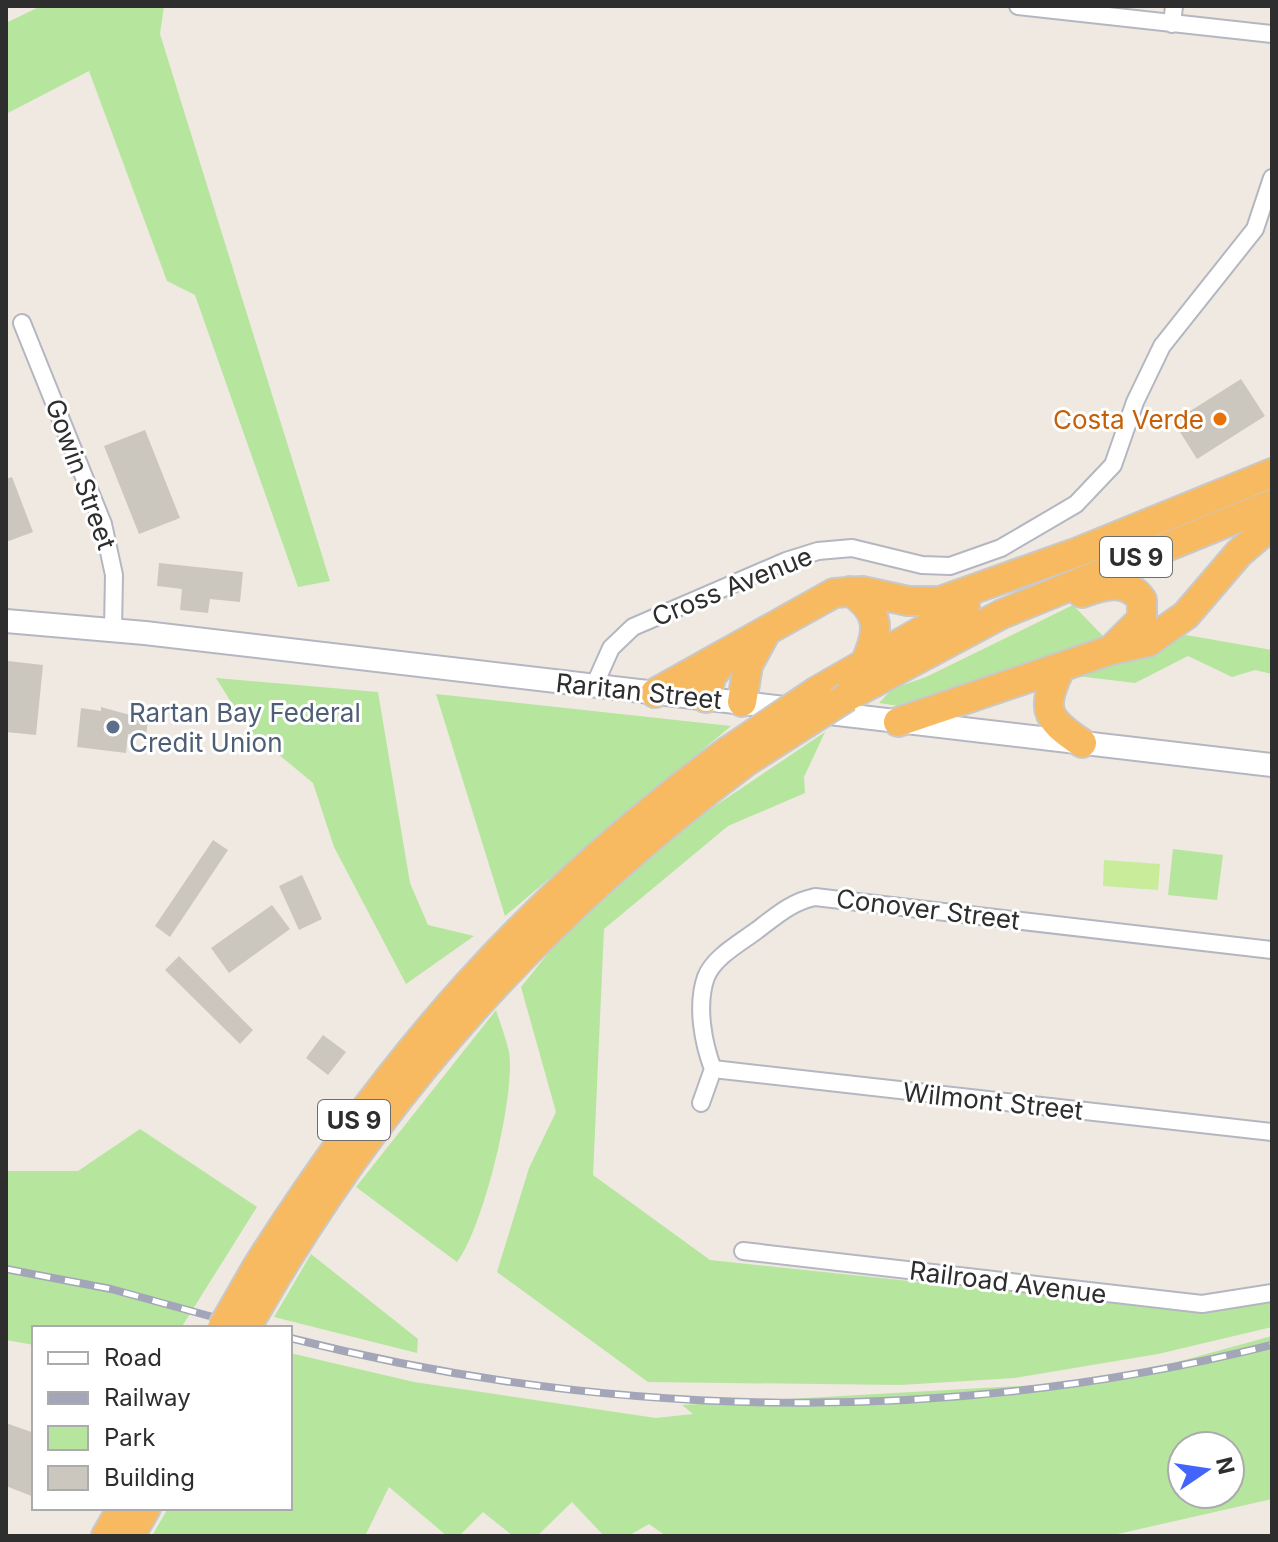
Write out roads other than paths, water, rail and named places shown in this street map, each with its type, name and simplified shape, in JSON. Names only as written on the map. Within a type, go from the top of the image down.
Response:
[{"type":"highway","name":"US 9","points":[[224,1326],[372,1132],[467,998],[544,918],[657,831],[738,756],[817,691],[866,661],[1048,563],[1272,473]]},
{"type":"highway","name":"US 9","points":[[738,756],[1002,614],[1272,504]]},
{"type":"highway","points":[[898,722],[1111,650],[1148,642],[1177,623],[1239,553],[1272,525]]},
{"type":"highway","points":[[655,693],[766,632],[816,600],[850,591],[931,603],[1048,563]]},
{"type":"highway","points":[[1002,614],[1101,586],[1126,587],[1142,600],[1144,613],[1132,632],[1111,650]]},
{"type":"highway","points":[[850,591],[869,605],[876,620],[875,637],[866,661]]},
{"type":"highway","points":[[742,702],[748,665],[766,632]]},
{"type":"highway","points":[[706,698],[711,677],[730,652]]},
{"type":"highway","points":[[1061,667],[1049,695],[1049,713],[1060,728],[1082,743]]},
{"type":"highway","name":"US 9","points":[[247,1326],[268,1270]]},
{"type":"highway","points":[[106,1536],[121,1510]]},
{"type":"highway","points":[[130,1536],[145,1510]]},
{"type":"street","points":[[1018,6],[1272,34]]},
{"type":"street","points":[[1172,24],[1174,6]]},
{"type":"street","name":"Cross Avenue","points":[[594,686],[611,648],[633,627],[786,561],[818,551],[852,548],[922,565],[950,566],[1001,548],[1076,504],[1113,465],[1135,402],[1162,346],[1255,229],[1272,178]]},
{"type":"street","name":"Gowin Street","points":[[22,323],[103,524],[114,575],[113,630]]},
{"type":"street","name":"Raritan Street","points":[[6,621],[113,630],[1272,765]]},
{"type":"street","name":"Conover Street","points":[[713,1069],[704,1047],[702,1007],[706,976],[720,958],[796,901],[815,897],[1272,950]]},
{"type":"street","points":[[701,1103],[713,1069]]},
{"type":"street","name":"Wilmont Street","points":[[713,1069],[1272,1132]]},
{"type":"street","name":"Railroad Avenue","points":[[743,1251],[1202,1304],[1272,1293]]},
{"type":"railway","points":[[6,1269],[111,1289],[246,1326]]},
{"type":"railway","points":[[292,1338],[411,1365],[534,1385],[657,1398],[781,1403],[904,1400],[1028,1390],[1150,1371],[1272,1345]]},
{"type":"place","name":"Costa Verde","points":[[1220,419]]},
{"type":"place","name":"Rartan Bay Federal Credit Union","points":[[113,727]]}]
